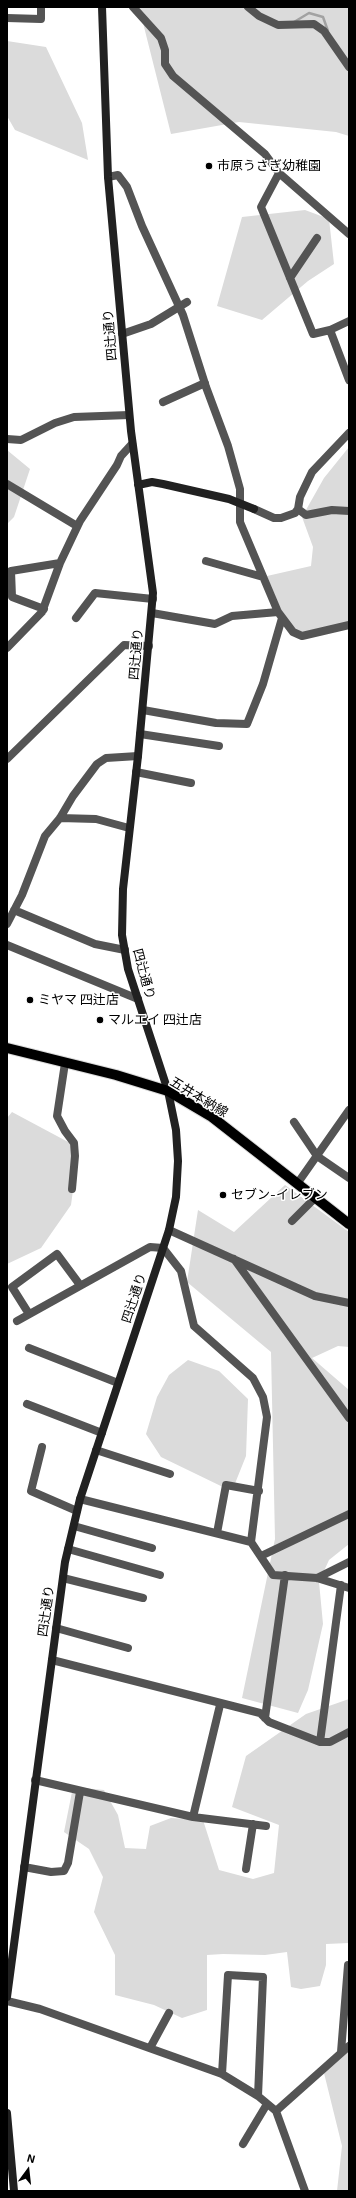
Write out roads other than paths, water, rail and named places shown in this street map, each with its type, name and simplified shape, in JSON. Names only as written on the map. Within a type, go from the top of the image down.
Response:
[{"type":"main road","name":"五井本納線","points":[[7,1048],[116,1075],[168,1091],[212,1117],[349,1224]]},
{"type":"street","points":[[7,18],[41,19],[41,7]]},
{"type":"street","name":"四辻通り","points":[[7,1997],[35,1780],[68,1549],[80,1499],[169,1230],[176,1197],[178,1161],[176,1130],[168,1091],[128,969],[122,935],[123,889],[143,710],[153,600],[151,569],[132,444],[108,177],[102,7]]},
{"type":"street","points":[[133,7],[161,38],[165,50],[165,64],[172,76],[266,154],[279,173],[349,234]]},
{"type":"street","points":[[248,7],[258,16],[278,25],[314,24],[324,31],[349,66]]},
{"type":"street","points":[[279,173],[261,207],[313,334],[330,330],[349,321]]},
{"type":"street","points":[[108,177],[118,175],[127,187],[142,226],[180,308],[228,446],[240,489],[240,522],[280,615],[293,632],[302,636],[349,626]]},
{"type":"street","points":[[290,278],[317,238]]},
{"type":"street","points":[[122,334],[151,324],[180,308],[187,302]]},
{"type":"street","points":[[330,330],[349,380]]},
{"type":"street","points":[[163,402],[205,383]]},
{"type":"street","points":[[7,439],[21,440],[55,423],[74,418],[129,415]]},
{"type":"street","points":[[298,509],[300,497],[312,472],[349,432]]},
{"type":"street","points":[[7,648],[44,608],[60,563],[77,526],[117,466],[121,456],[132,444]]},
{"type":"street","points":[[138,485],[158,482],[240,503],[268,516],[281,518],[298,509]]},
{"type":"street","points":[[7,484],[77,526]]},
{"type":"street","points":[[298,509],[306,515],[332,510],[349,511]]},
{"type":"street","points":[[206,561],[263,577]]},
{"type":"street","points":[[44,608],[12,597],[11,571],[60,563]]},
{"type":"street","points":[[76,618],[95,592],[153,600]]},
{"type":"street","points":[[152,613],[215,624],[232,616],[280,615]]},
{"type":"street","points":[[143,710],[216,723],[247,724],[264,684],[280,615]]},
{"type":"street","points":[[7,759],[124,645],[149,646]]},
{"type":"street","points":[[140,734],[219,746]]},
{"type":"street","points":[[7,924],[45,836],[60,818],[65,806],[98,764],[106,758],[138,756]]},
{"type":"street","points":[[136,772],[191,783]]},
{"type":"street","points":[[60,818],[96,820],[129,828]]},
{"type":"street","points":[[14,910],[95,944],[125,950]]},
{"type":"street","points":[[7,945],[138,999]]},
{"type":"street","points":[[65,1062],[57,1116],[65,1131],[74,1143],[75,1156],[72,1190]]},
{"type":"street","points":[[297,1184],[349,1110]]},
{"type":"street","points":[[294,1122],[317,1156],[349,1178]]},
{"type":"street","points":[[292,1221],[315,1198]]},
{"type":"street","points":[[169,1230],[315,1296],[349,1303]]},
{"type":"street","points":[[17,1321],[150,1247],[163,1248],[181,1271],[194,1326],[253,1378],[264,1397],[267,1417],[252,1542],[273,1574],[317,1578],[345,1586],[320,1742]]},
{"type":"street","points":[[29,1314],[12,1287],[57,1254],[80,1285]]},
{"type":"street","points":[[234,1259],[349,1418]]},
{"type":"street","points":[[29,1348],[118,1383]]},
{"type":"street","points":[[27,1404],[102,1433]]},
{"type":"street","points":[[42,1447],[31,1491],[77,1511]]},
{"type":"street","points":[[96,1450],[170,1474]]},
{"type":"street","points":[[217,1533],[226,1485],[259,1491]]},
{"type":"street","points":[[80,1499],[252,1542]]},
{"type":"street","points":[[261,1556],[349,1514]]},
{"type":"street","points":[[74,1526],[152,1548]]},
{"type":"street","points":[[68,1549],[160,1575]]},
{"type":"street","points":[[317,1578],[349,1562]]},
{"type":"street","points":[[265,1718],[285,1575]]},
{"type":"street","points":[[63,1578],[143,1598]]},
{"type":"street","points":[[56,1628],[128,1648]]},
{"type":"street","points":[[52,1660],[220,1705],[260,1713],[269,1722],[320,1742],[330,1742],[349,1732]]},
{"type":"street","points":[[193,1817],[220,1705]]},
{"type":"street","points":[[35,1780],[80,1792],[193,1817],[266,1826]]},
{"type":"street","points":[[24,1867],[51,1872],[64,1871],[68,1863],[80,1792]]},
{"type":"street","points":[[246,1869],[252,1824]]},
{"type":"street","points":[[341,2052],[348,1965]]},
{"type":"street","points":[[222,2074],[228,1975],[263,1977],[258,2096]]},
{"type":"street","points":[[7,2001],[40,2009],[222,2074],[258,2096],[276,2111],[304,2191]]},
{"type":"street","points":[[150,2048],[169,2013]]},
{"type":"street","points":[[276,2111],[349,2046]]},
{"type":"street","points":[[243,2144],[267,2104]]},
{"type":"street","points":[[7,2113],[14,2191]]},
{"type":"waterway","points":[[294,22],[309,13],[323,17],[328,31]]},
{"type":"place","name":"市原うさぎ幼稚園","points":[[209,166]]},
{"type":"place","name":"ミヤマ 四辻店","points":[[30,1000]]},
{"type":"place","name":"マルエイ 四辻店","points":[[100,1020]]},
{"type":"place","name":"セブン-イレブン","points":[[223,1195]]}]
